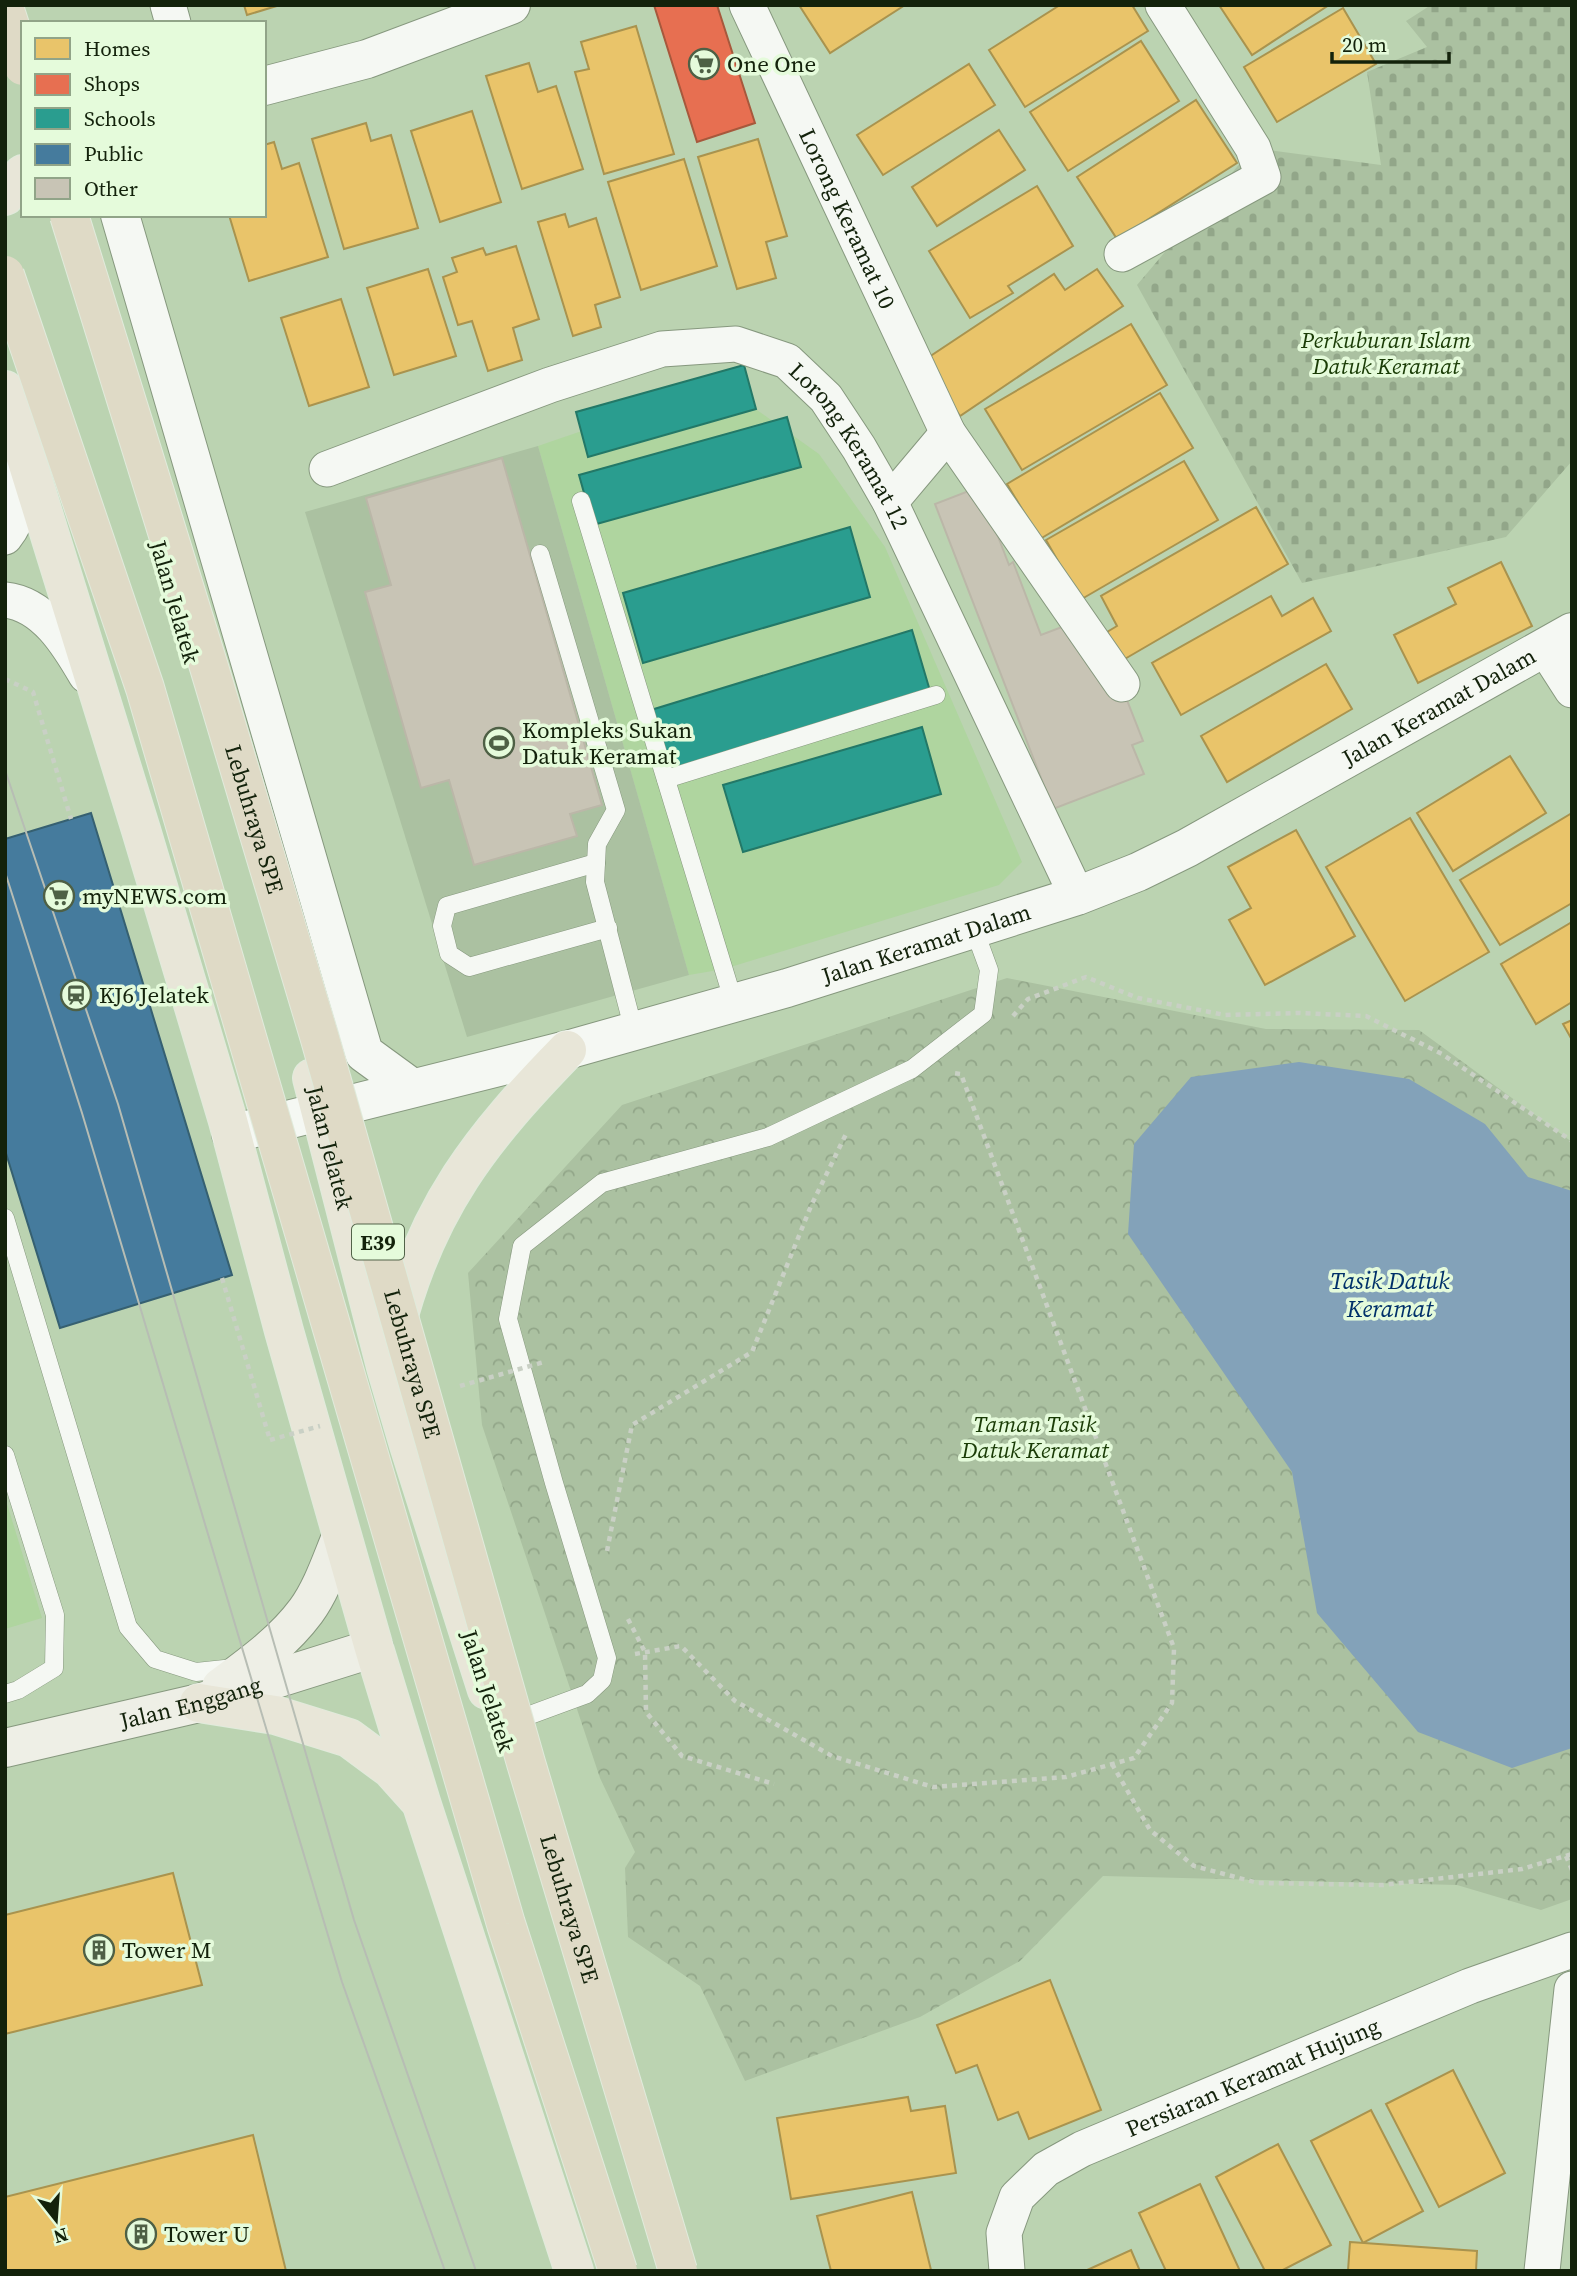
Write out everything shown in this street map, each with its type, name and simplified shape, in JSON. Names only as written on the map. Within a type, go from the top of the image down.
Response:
[{"type":"highway","points":[[5,11],[21,60]]},
{"type":"highway","name":"Lebuhraya SPE","points":[[70,217],[312,1012],[541,1814],[678,2271]]},
{"type":"highway","points":[[5,275],[145,688],[506,1924],[618,2271]]},
{"type":"main road","points":[[5,11],[21,36]]},
{"type":"main road","points":[[5,20],[21,71]]},
{"type":"main road","points":[[5,196],[21,176]]},
{"type":"main road","name":"Jalan Jelatek","points":[[65,217],[321,1111],[386,1367],[409,1444],[464,1621],[684,2271]]},
{"type":"main road","points":[[5,390],[232,1134],[341,1537],[374,1648],[421,1802],[574,2271]]},
{"type":"main road","points":[[386,1367],[403,1298],[422,1247],[451,1189],[486,1139],[524,1094],[567,1050]]},
{"type":"main road","points":[[199,1703],[282,1639],[308,1609],[341,1537]]},
{"type":"main road","points":[[374,1648],[397,1640],[413,1629],[428,1609],[437,1580],[440,1539]]},
{"type":"main road","name":"Jalan Enggang","points":[[5,1748],[199,1703],[374,1648]]},
{"type":"main road","points":[[199,1703],[275,1715],[349,1738],[391,1769],[421,1802]]},
{"type":"street","points":[[266,85],[367,59],[511,5]]},
{"type":"street","name":"Lorong Keramat 10","points":[[747,5],[948,433],[1122,684]]},
{"type":"street","points":[[1122,254],[1262,177],[1253,148],[1163,5]]},
{"type":"street","points":[[121,217],[363,1053],[412,1088]]},
{"type":"street","name":"Lorong Keramat 12","points":[[327,470],[550,386],[662,349],[736,344],[787,361],[827,398],[890,502],[1077,896]]},
{"type":"street","points":[[890,502],[948,433]]},
{"type":"street","points":[[5,537],[16,524],[23,493],[24,450]]},
{"type":"street","points":[[5,600],[12,600],[39,614],[66,640],[102,702]]},
{"type":"street","points":[[1559,640],[1572,690]]},
{"type":"street","name":"Jalan Keramat Dalam","points":[[232,1134],[567,1050],[734,1003],[1077,896],[1138,872],[1187,848],[1559,640]]},
{"type":"street","name":"Persiaran Keramat Hujung","points":[[1007,2271],[1004,2233],[1017,2197],[1046,2169],[1082,2149],[1457,1991],[1572,1950]]},
{"type":"street","points":[[1542,2271],[1572,1989]]},
{"type":"lane","points":[[581,501],[734,1003]]},
{"type":"lane","points":[[540,554],[616,810],[597,844],[595,882],[634,1031]]},
{"type":"lane","points":[[666,779],[936,695]]},
{"type":"lane","points":[[596,863],[447,906],[442,926],[449,954],[469,967],[608,928]]},
{"type":"lane","points":[[499,1726],[587,1694],[602,1680],[607,1658],[508,1319],[523,1246],[602,1183],[768,1137],[912,1069],[983,1014],[989,970],[974,929]]},
{"type":"lane","points":[[5,1218],[128,1627],[155,1659],[196,1672],[248,1667]]},
{"type":"lane","points":[[5,1455],[55,1615],[54,1668],[18,1690],[5,1694]]},
{"type":"path","points":[[5,679],[33,692],[71,819]]},
{"type":"path","points":[[1011,1017],[1028,999],[1086,977],[1138,998],[1225,1015],[1300,1013],[1366,1016],[1442,1054],[1572,1141]]},
{"type":"path","points":[[961,1074],[970,1065]]},
{"type":"path","points":[[912,1069],[961,1074]]},
{"type":"path","points":[[607,1658],[681,1646],[735,1702],[832,1755],[933,1787],[1066,1777],[1134,1758],[1172,1703],[1174,1648],[961,1074]]},
{"type":"path","points":[[608,1560],[607,1547],[632,1425],[752,1352],[811,1206],[867,1091]]},
{"type":"path","points":[[222,1278],[270,1440]]},
{"type":"path","points":[[623,1608],[645,1652],[646,1712],[682,1756],[775,1784]]},
{"type":"path","points":[[1112,1764],[1150,1830],[1185,1859],[1194,1866],[1258,1882],[1383,1885],[1522,1869],[1569,1855],[1572,1870]]},
{"type":"shaded area","points":[[675,399],[750,405],[819,454],[885,547],[1022,862],[999,885],[724,969],[689,975],[538,446]]},
{"type":"shaded area","points":[[5,1497],[42,1618],[5,1629]]},
{"type":"green space","name":"Perkuburan Islam Datuk Keramat","points":[[1431,5],[1572,5],[1572,461],[1506,537],[1302,583],[1137,285],[1253,148],[1381,165],[1367,72],[1427,47],[1406,21]]},
{"type":"green space","name":"Kompleks Sukan Datuk Keramat","points":[[538,446],[689,975],[467,1037],[305,512]]},
{"type":"green space","name":"Taman Tasik Datuk Keramat","points":[[1007,978],[1266,1029],[1419,1030],[1572,1142],[1572,1899],[1541,1910],[1457,1885],[1103,1876],[1020,1961],[920,2017],[745,2081],[700,1986],[628,1937],[625,1868],[635,1852],[600,1778],[482,1425],[468,1273],[622,1105]]},
{"type":"water","name":"Tasik Datuk Keramat","points":[[1299,1062],[1409,1079],[1485,1124],[1528,1177],[1572,1191],[1572,1748],[1512,1768],[1418,1732],[1317,1613],[1292,1472],[1128,1234],[1134,1144],[1191,1077]]},
{"type":"building: Homes","points":[[244,5],[280,5],[247,15]]},
{"type":"building: Homes","points":[[799,5],[905,5],[830,53]]},
{"type":"building: Homes","points":[[1060,5],[1132,5],[1148,31],[1025,107],[989,50]]},
{"type":"building: Homes","points":[[1219,5],[1329,5],[1252,55]]},
{"type":"building: Homes","points":[[1343,8],[1376,64],[1277,122],[1244,67]]},
{"type":"building: Homes","points":[[636,26],[674,154],[604,174],[575,72],[589,69],[581,42]]},
{"type":"building: Homes","points":[[1141,41],[1179,101],[1068,171],[1030,112]]},
{"type":"building: Homes","points":[[529,63],[538,92],[556,86],[583,169],[522,189],[486,76]]},
{"type":"building: Homes","points":[[969,64],[995,105],[883,175],[857,135]]},
{"type":"building: Homes","points":[[1196,100],[1237,163],[1117,239],[1077,177]]},
{"type":"building: Homes","points":[[472,111],[501,202],[440,222],[411,131]]},
{"type":"building: Homes","points":[[366,123],[371,141],[391,135],[418,228],[344,249],[312,139]]},
{"type":"building: Homes","points":[[999,130],[1025,170],[937,226],[912,187]]},
{"type":"building: Homes","points":[[758,139],[787,236],[766,242],[776,278],[737,289],[698,157]]},
{"type":"building: Homes","points":[[274,142],[282,169],[299,163],[328,257],[249,281],[230,217],[266,217],[266,144]]},
{"type":"building: Homes","points":[[684,159],[717,266],[641,290],[608,182]]},
{"type":"building: Homes","points":[[1037,186],[1073,246],[1008,286],[1013,293],[970,318],[929,251]]},
{"type":"building: Homes","points":[[565,214],[569,227],[596,218],[620,297],[595,305],[601,327],[573,336],[538,222]]},
{"type":"building: Homes","points":[[516,246],[539,319],[513,328],[522,360],[488,371],[472,321],[458,325],[443,277],[457,272],[452,258],[483,248],[486,255]]},
{"type":"building: Homes","points":[[428,269],[456,356],[394,375],[367,288]]},
{"type":"building: Homes","points":[[1097,269],[1123,306],[960,416],[923,361],[1054,274],[1065,290]]},
{"type":"building: Homes","points":[[341,299],[369,387],[309,406],[281,318]]},
{"type":"building: Homes","points":[[1131,324],[1167,385],[1022,470],[985,409]]},
{"type":"building: Homes","points":[[1160,393],[1193,448],[1040,539],[1007,484]]},
{"type":"building: Homes","points":[[1184,461],[1218,520],[1080,600],[1046,540]]},
{"type":"building: Homes","points":[[1256,507],[1288,564],[1123,660],[1107,632],[1117,626],[1101,596]]},
{"type":"building: Homes","points":[[1501,562],[1532,626],[1418,683],[1394,635],[1456,604],[1448,588]]},
{"type":"building: Homes","points":[[1271,596],[1282,616],[1313,598],[1331,631],[1181,715],[1152,663]]},
{"type":"building: Homes","points":[[1326,664],[1352,709],[1227,782],[1201,736]]},
{"type":"building: Homes","points":[[1510,756],[1546,813],[1453,871],[1417,813]]},
{"type":"building: Homes","points":[[1572,813],[1572,903],[1500,945],[1460,880]]},
{"type":"building: Homes","points":[[1410,818],[1489,952],[1405,1001],[1326,867]]},
{"type":"building: Homes","points":[[1296,830],[1355,936],[1265,985],[1229,920],[1251,908],[1228,867]]},
{"type":"building: Homes","points":[[1572,922],[1572,1002],[1536,1024],[1501,964]]},
{"type":"building: Homes","points":[[1572,1020],[1572,1040],[1563,1024]]},
{"type":"building: Homes","name":"Tower M","points":[[173,1873],[202,1985],[5,2034],[5,1915]]},
{"type":"building: Homes","points":[[1050,1980],[1101,2110],[1029,2139],[1018,2112],[998,2120],[977,2065],[956,2073],[937,2025]]},
{"type":"building: Homes","points":[[1453,2070],[1505,2173],[1439,2207],[1386,2104]]},
{"type":"building: Homes","points":[[908,2097],[911,2111],[945,2106],[956,2173],[791,2199],[777,2118]]},
{"type":"building: Homes","points":[[1371,2110],[1423,2211],[1363,2243],[1311,2141]]},
{"type":"building: Homes","name":"Tower U","points":[[253,2135],[286,2271],[5,2271],[5,2197]]},
{"type":"building: Homes","points":[[1278,2144],[1331,2245],[1281,2271],[1265,2271],[1216,2177]]},
{"type":"building: Homes","points":[[1200,2184],[1240,2271],[1166,2271],[1139,2213]]},
{"type":"building: Homes","points":[[912,2192],[931,2270],[831,2271],[817,2216]]},
{"type":"building: Homes","points":[[1350,2242],[1477,2251],[1476,2271],[1348,2271]]},
{"type":"building: Homes","points":[[1131,2250],[1140,2271],[1085,2271]]},
{"type":"building: Shops","name":"One One","points":[[654,5],[717,5],[755,123],[697,142]]},
{"type":"building: Schools","points":[[744,365],[756,409],[588,457],[576,412]]},
{"type":"building: Schools","points":[[787,417],[801,467],[593,525],[579,475]]},
{"type":"building: Schools","points":[[850,527],[870,597],[643,663],[623,593]]},
{"type":"building: Schools","points":[[912,630],[933,701],[673,781],[651,710]]},
{"type":"building: Schools","points":[[922,727],[941,794],[743,852],[723,785]]},
{"type":"building: Public","name":"KJ6 Jelatek","points":[[91,813],[232,1275],[60,1328],[5,1150],[5,839]]},
{"type":"building: Other","points":[[502,458],[602,805],[570,814],[577,836],[474,865],[449,780],[421,788],[365,592],[391,585],[366,498]]},
{"type":"building: Other","points":[[979,487],[1009,565],[1013,562],[1041,635],[1075,622],[1121,685],[1143,741],[1132,745],[1144,774],[1053,809],[935,504]]},
{"type":"tram line","points":[[5,770],[118,1104],[354,1920],[476,2271]]},
{"type":"tram line","points":[[5,872],[82,1113],[342,1982],[445,2271]]},
{"type":"place","name":"One One","points":[[704,64]]},
{"type":"place","name":"Kompleks Sukan Datuk Keramat","points":[[499,743]]},
{"type":"place","name":"myNEWS.com","points":[[59,896]]},
{"type":"place","name":"KJ6 Jelatek","points":[[76,995]]},
{"type":"place","name":"Tower M","points":[[99,1950]]},
{"type":"place","name":"Tower U","points":[[141,2234]]}]
